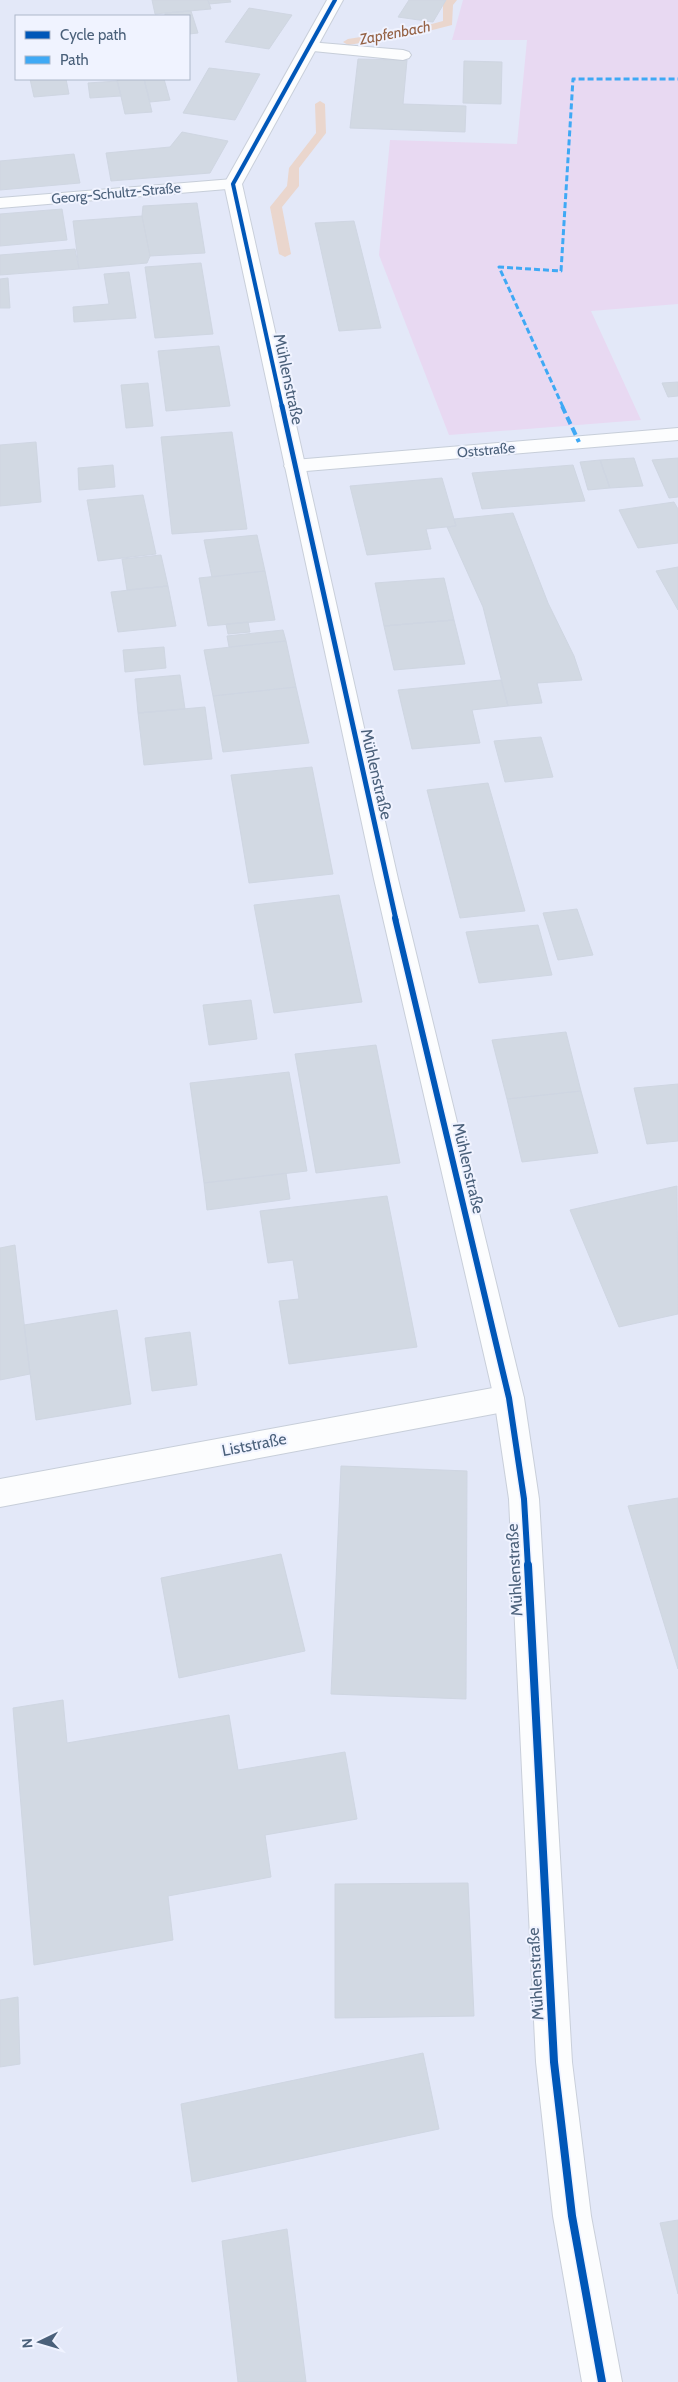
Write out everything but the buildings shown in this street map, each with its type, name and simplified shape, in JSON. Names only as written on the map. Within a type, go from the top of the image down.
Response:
[{"type":"street","points":[[233,184],[334,0]]},
{"type":"street","points":[[309,46],[403,55]]},
{"type":"street","name":"Georg-Schultz-Straße","points":[[0,203],[233,184]]},
{"type":"street","name":"Mühlenstraße","points":[[233,184],[386,879],[509,1398],[524,1499],[554,2062],[572,2216],[602,2382]]},
{"type":"street","name":"Oststraße","points":[[294,466],[678,434]]},
{"type":"street","name":"Liststraße","points":[[0,1493],[415,1414],[509,1398]]},
{"type":"shaded area","points":[[0,0],[678,0],[678,2382],[0,2382]]},
{"type":"shaded area","points":[[463,0],[678,0],[678,304],[591,311],[641,420],[449,435],[379,255],[390,140],[517,144],[527,40],[452,40]]},
{"type":"waterway","name":"Zapfenbach","points":[[348,42],[417,31],[448,23],[448,4],[452,0]]},
{"type":"waterway","name":"Zapfenbach","points":[[285,254],[276,207],[293,186],[294,168],[321,133],[320,104]]},
{"type":"marked path","points":[[579,442],[499,267],[561,271],[573,79],[678,79]]},
{"type":"cycle path","points":[[335,0],[233,184],[386,879],[509,1398],[524,1499],[554,2062],[572,2216],[602,2382]]}]
